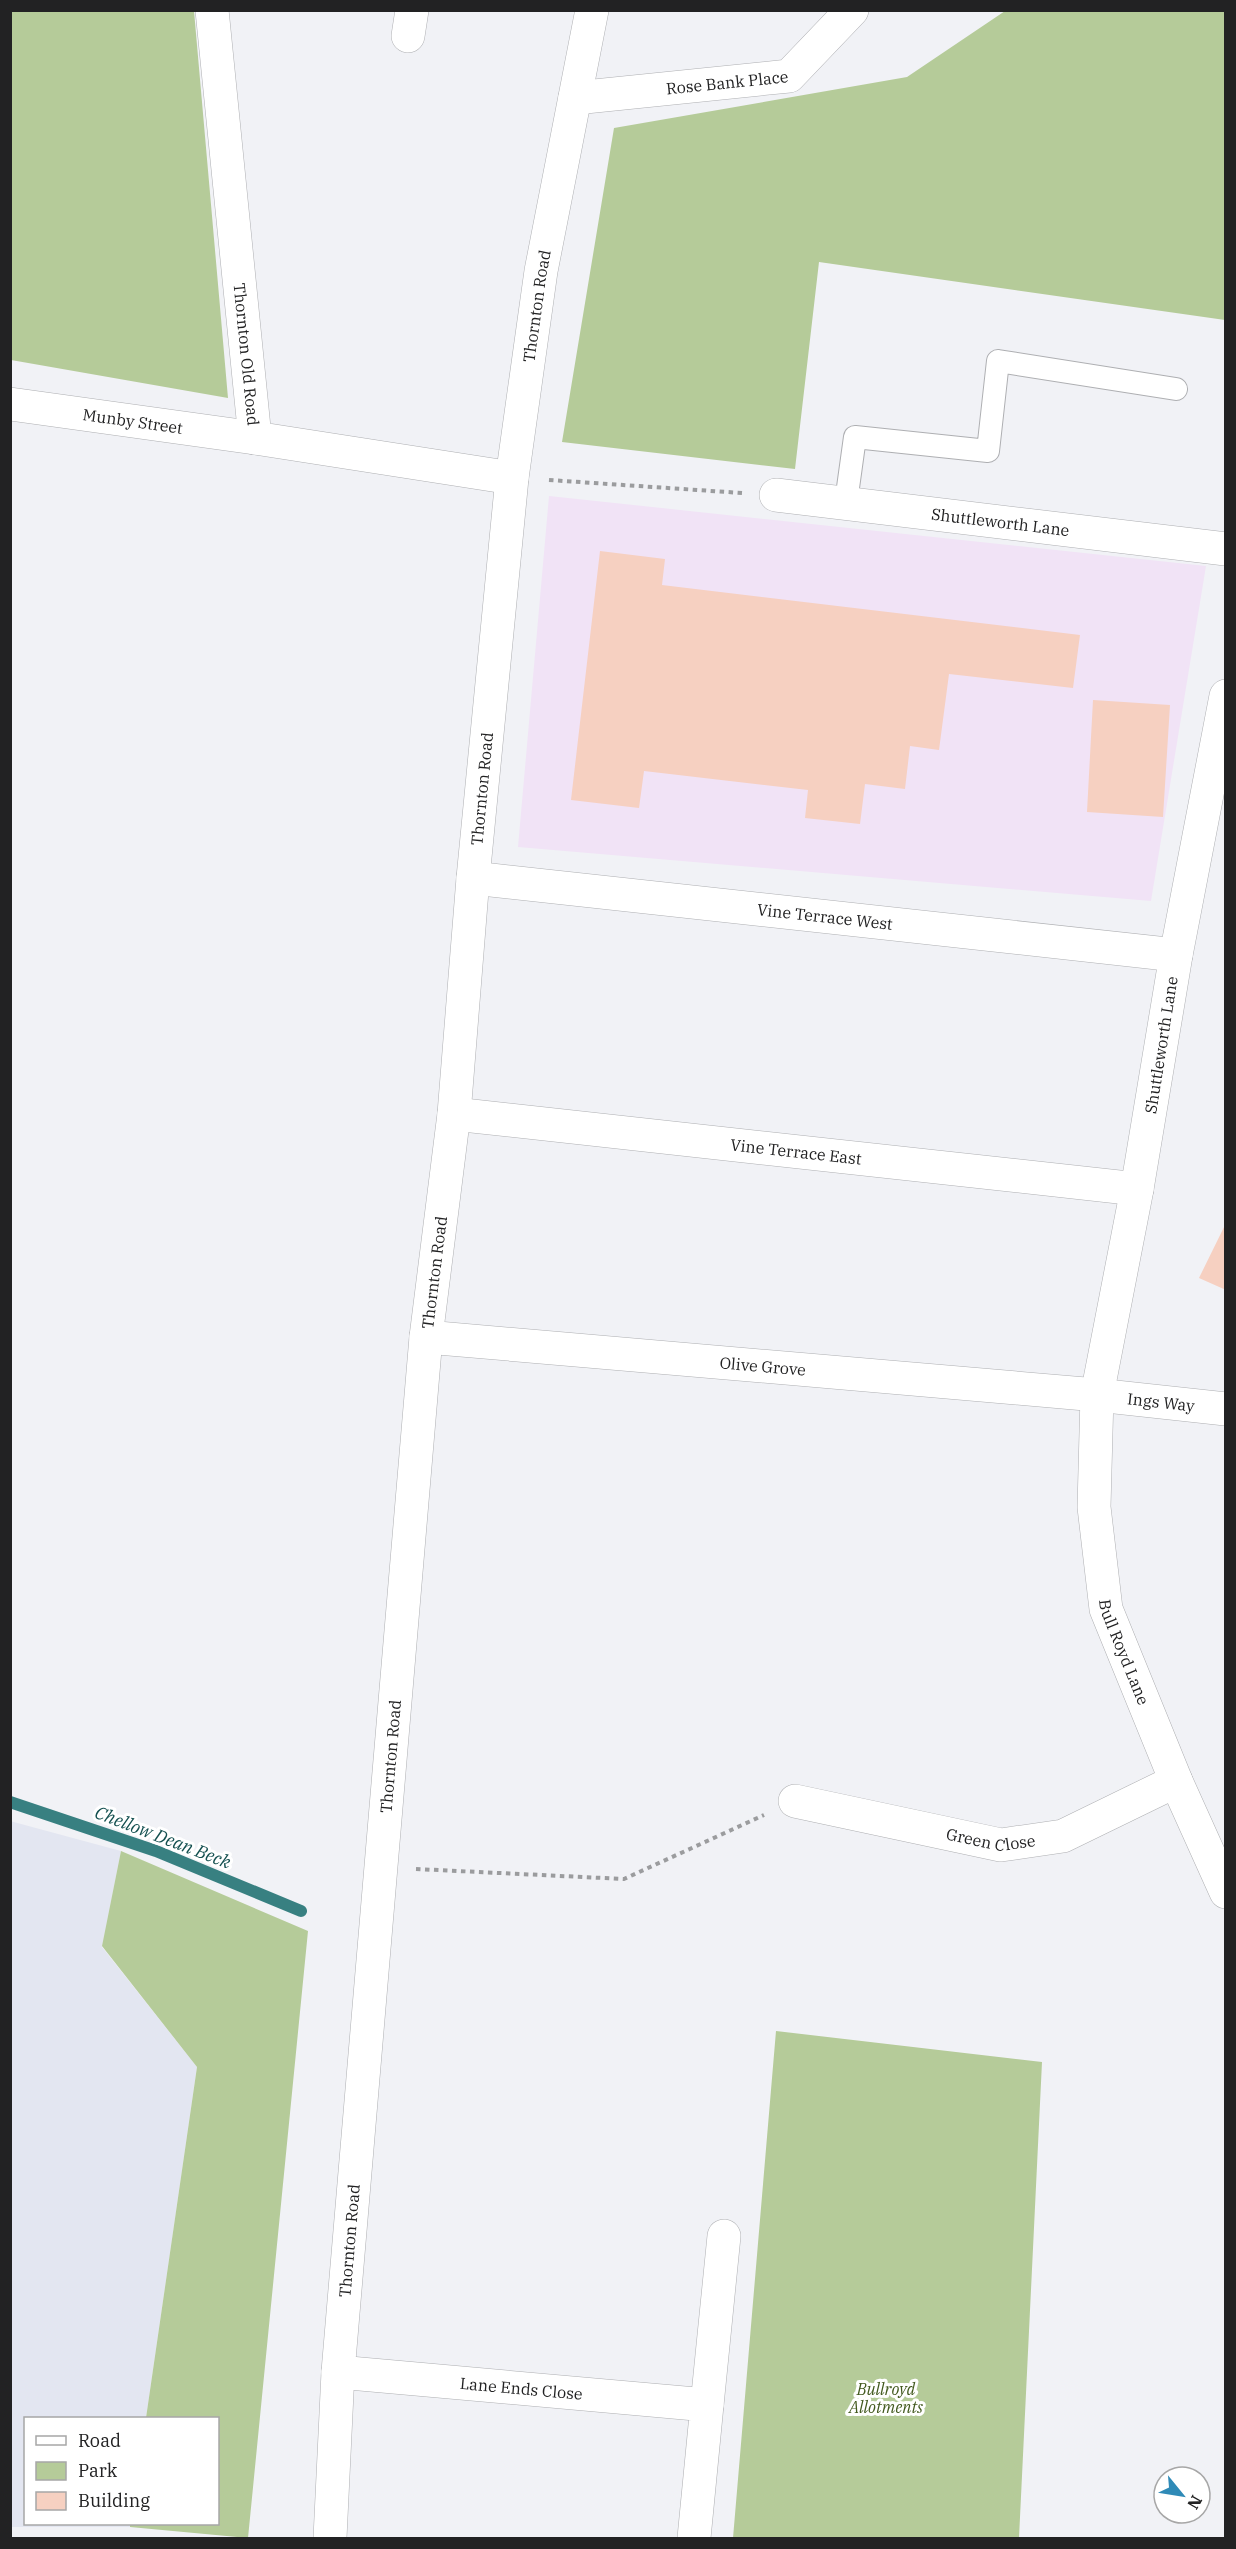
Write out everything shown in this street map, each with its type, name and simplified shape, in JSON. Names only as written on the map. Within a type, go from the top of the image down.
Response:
[{"type":"street","name":"Thornton Old Road","points":[[212,10],[255,438],[512,478]]},
{"type":"street","name":"Thornton Road","points":[[330,2538],[338,2372],[426,1337],[454,1114],[473,878],[512,478],[541,271],[592,10]]},
{"type":"street","name":"Rose Bank Place","points":[[575,98],[789,76],[852,10]]},
{"type":"street","name":"Munby Street","points":[[10,404],[255,438]]},
{"type":"street","name":"Shuttleworth Lane","points":[[776,495],[1226,549]]},
{"type":"street","name":"Shuttleworth Lane","points":[[1097,1395],[1137,1189],[1176,955],[1226,696]]},
{"type":"street","name":"Vine Terrace West","points":[[473,878],[1176,955]]},
{"type":"street","name":"Vine Terrace East","points":[[454,1114],[1137,1189]]},
{"type":"street","name":"Olive Grove","points":[[426,1337],[1097,1395]]},
{"type":"street","name":"Ings Way","points":[[1097,1395],[1226,1409]]},
{"type":"street","name":"Bull Royd Lane","points":[[1097,1395],[1094,1507],[1106,1609],[1176,1781],[1226,1892]]},
{"type":"street","name":"Green Close","points":[[795,1801],[1001,1845],[1063,1836],[1176,1781]]},
{"type":"street","points":[[694,2538],[724,2236]]},
{"type":"street","name":"Lane Ends Close","points":[[338,2372],[707,2405]]},
{"type":"lane","points":[[846,502],[855,437],[988,451],[998,362],[1176,389]]},
{"type":"path","points":[[512,478],[776,495]]},
{"type":"path","points":[[380,1867],[624,1879],[795,1801]]},
{"type":"shaded area","points":[[549,496],[1206,566],[1151,901],[518,847]]},
{"type":"shaded area","points":[[10,1821],[121,1851],[102,1947],[197,2067],[146,2417],[24,2417],[24,2525],[130,2525],[130,2527],[11,2527]]},
{"type":"green space","points":[[10,11],[194,11],[228,398],[11,360]]},
{"type":"green space","points":[[1005,11],[1225,11],[1225,320],[819,262],[795,469],[562,442],[614,128],[907,77]]},
{"type":"green space","points":[[121,1851],[308,1931],[248,2538],[130,2527],[130,2525],[219,2525],[219,2417],[146,2417],[197,2067],[102,1946]]},
{"type":"green space","name":"Bullroyd Allotments","points":[[776,2031],[1042,2062],[1019,2538],[733,2538]]},
{"type":"building","points":[[600,551],[665,559],[662,585],[1080,635],[1073,688],[949,674],[939,750],[910,746],[905,789],[865,784],[860,824],[805,818],[808,790],[644,771],[639,808],[571,800]]},
{"type":"building","points":[[1093,700],[1170,705],[1163,817],[1087,812]]},
{"type":"building","points":[[1226,1223],[1226,1290],[1199,1278]]},
{"type":"waterway","name":"Chellow Dean Beck","points":[[10,1802],[156,1851],[301,1911]]}]
